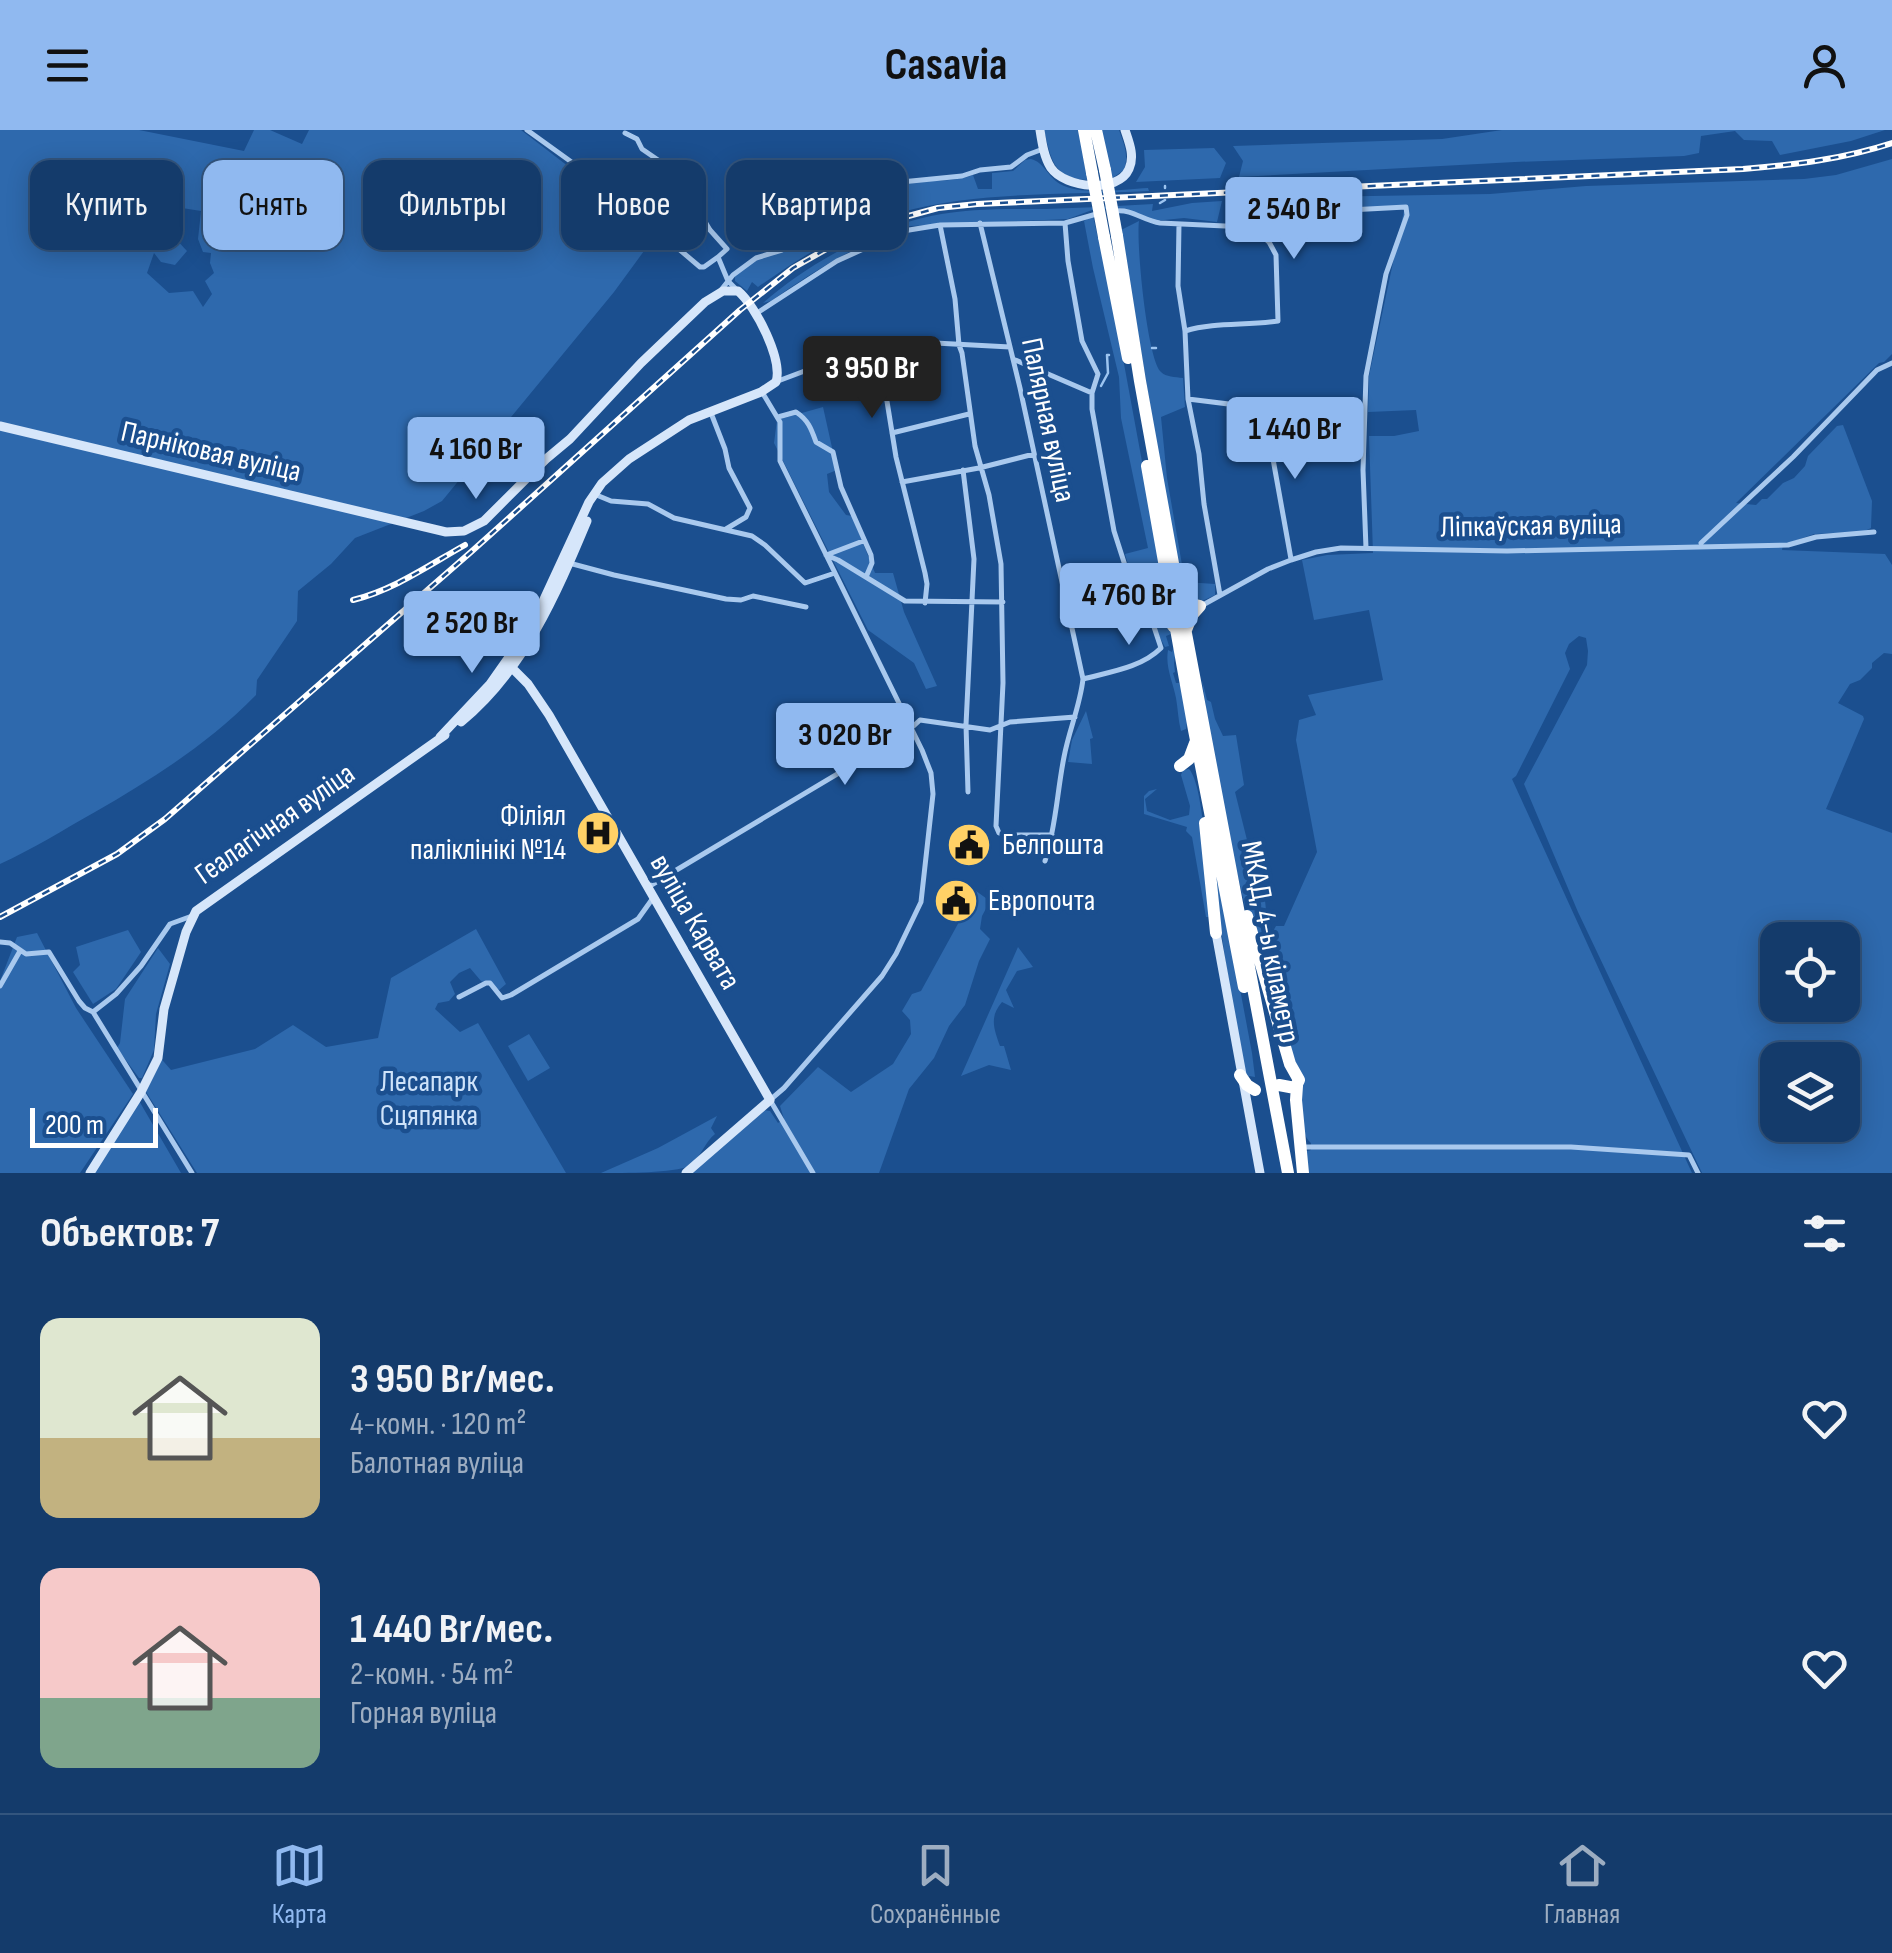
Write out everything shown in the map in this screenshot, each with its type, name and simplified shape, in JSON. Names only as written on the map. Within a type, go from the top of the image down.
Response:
[{"type":"highway","points":[[1084,130],[1098,172]]},
{"type":"highway","points":[[1096,130],[1098,172],[1140,381],[1198,720]]},
{"type":"highway","points":[[1174,594],[1200,606],[1181,629]]},
{"type":"highway","points":[[1174,594],[1156,615],[1181,629]]},
{"type":"highway","name":"МКАД, 4-ы кіламетр","points":[[1198,720],[1196,741],[1288,1173]]},
{"type":"highway","name":"МКАД, 4-ы кіламетр","points":[[1198,720],[1229,861],[1264,1072]]},
{"type":"highway","points":[[1196,741],[1189,758],[1180,766],[1193,768],[1203,776],[1201,790],[1216,933]]},
{"type":"highway","points":[[1229,861],[1290,1064],[1302,1173]]},
{"type":"highway","points":[[1240,1075],[1248,1094]]},
{"type":"highway","name":"МКАД, 4-ы кіламетр","points":[[1271,1106],[1279,1173]]},
{"type":"street","points":[[527,130],[602,184],[704,267],[728,249],[698,210],[671,192],[658,160],[625,133]]},
{"type":"street","points":[[1040,130],[1051,168],[1063,179],[1082,184],[1113,183],[1125,176],[1131,164],[1125,130]]},
{"type":"street","points":[[718,293],[756,258],[860,220],[866,211],[864,194],[872,186],[1006,168],[1044,149]]},
{"type":"street","points":[[757,313],[829,265],[903,231],[940,225],[1065,222],[1122,210],[1154,222],[1274,228],[1330,211],[1406,206],[1407,215],[1386,274],[1368,368],[1364,430],[1366,548]]},
{"type":"street","points":[[1065,222],[1082,341],[1098,374],[1092,409],[1118,543],[1138,606],[1145,613],[1156,615],[1152,624],[1161,648],[1136,664],[1082,678]]},
{"type":"street","name":"Палярная вуліца","points":[[980,224],[1082,678],[1045,861]]},
{"type":"street","points":[[1179,224],[1178,286],[1185,331],[1188,399],[1220,594]]},
{"type":"street","points":[[940,225],[979,468],[999,547],[1003,602],[998,831],[1005,835],[1052,835]]},
{"type":"street","points":[[1185,331],[1200,326],[1278,321],[1276,255],[1253,228]]},
{"type":"street","points":[[718,256],[728,281],[757,313],[779,372],[776,382]]},
{"type":"street","points":[[718,293],[738,291]]},
{"type":"street","name":"Парніковая вуліца","points":[[2,423],[456,532],[484,522],[641,363],[718,293]]},
{"type":"street","name":"Геалагічная вуліца","points":[[90,1173],[158,1058],[164,1009],[192,916],[470,715],[511,662],[608,478],[659,437],[689,420],[826,362],[935,343],[1010,347]]},
{"type":"street","points":[[879,352],[902,482],[926,573],[925,602]]},
{"type":"street","points":[[1013,359],[1092,393]]},
{"type":"street","points":[[1699,545],[1877,370],[1892,363]]},
{"type":"street","points":[[686,1173],[784,1088],[887,970],[921,902],[933,787],[926,759],[780,462],[778,417],[762,392]]},
{"type":"street","points":[[1188,399],[1285,411],[1364,430]]},
{"type":"street","points":[[1264,410],[1291,560]]},
{"type":"street","points":[[711,412],[728,468],[750,508],[746,517],[726,529]]},
{"type":"street","points":[[778,417],[796,412],[807,420],[816,442],[834,452],[841,487],[872,559],[866,577]]},
{"type":"street","points":[[892,434],[970,414]]},
{"type":"street","points":[[902,482],[1034,454]]},
{"type":"street","points":[[963,470],[974,547],[966,725],[968,792]]},
{"type":"street","points":[[596,496],[611,502],[648,504],[674,518],[758,538],[806,584],[835,573]]},
{"type":"street","name":"Ліпкаўская вуліца","points":[[1200,606],[1291,560],[1324,551],[1366,548],[1507,552],[1788,544],[1816,537],[1874,532]]},
{"type":"street","points":[[826,556],[864,541]]},
{"type":"street","points":[[826,556],[903,600],[1003,602]]},
{"type":"street","points":[[566,561],[726,599],[753,596],[806,607]]},
{"type":"street","name":"вуліца Карвата","points":[[511,662],[549,715],[813,1173]]},
{"type":"street","points":[[647,887],[923,720],[990,730],[1010,722],[1075,718]]},
{"type":"street","points":[[459,997],[486,983],[502,998],[511,995],[638,919],[653,898]]},
{"type":"street","points":[[93,1012],[141,966],[170,924],[192,916]]},
{"type":"street","points":[[1216,933],[1240,1075]]},
{"type":"street","points":[[0,942],[10,943],[26,954],[48,952],[85,1008],[93,1012],[192,1173]]},
{"type":"street","points":[[0,986],[20,951]]},
{"type":"street","points":[[1248,1094],[1260,1173]]},
{"type":"street","points":[[1301,1147],[1571,1147],[1688,1155],[1698,1173]]},
{"type":"green space","points":[[0,130],[139,130],[244,151],[254,130],[270,130],[302,144],[309,130],[521,130],[561,161],[561,250],[644,251],[442,501],[355,538],[298,591],[297,621],[257,680],[256,695],[200,745],[48,839],[0,864]]},
{"type":"green space","points":[[1044,130],[1079,130],[1087,180],[1060,171]]},
{"type":"green space","points":[[1101,130],[1119,130],[1125,150],[1124,170],[1111,179]]},
{"type":"green space","points":[[1502,130],[1885,130],[1780,155],[1772,141],[1744,140],[1735,131],[1701,136],[1699,153],[1684,156],[1239,177],[1243,161],[1233,146],[1442,139]]},
{"type":"green space","points":[[1214,148],[1226,163],[1220,178],[1136,182],[1145,167],[1144,150]]},
{"type":"green space","points":[[1892,159],[1892,354],[1736,503],[1756,505],[1767,499],[1794,478],[1808,456],[1837,426],[1843,425],[1872,501],[1871,528],[1863,532],[1814,534],[1783,545],[1782,550],[1885,554],[1892,565],[1892,654],[1884,653],[1872,663],[1872,668],[1850,684],[1838,703],[1864,719],[1826,809],[1892,833],[1892,1173],[1702,1173],[1578,912],[1524,784],[1587,665],[1586,638],[1579,636],[1565,653],[1570,669],[1512,779],[1692,1173],[1306,1173],[1311,1143],[1302,1126],[1299,1092],[1267,958],[1276,926],[1284,926],[1317,852],[1296,740],[1299,720],[1316,715],[1308,695],[1383,680],[1369,610],[1314,620],[1302,560],[1373,553],[1369,436],[1419,431],[1416,410],[1368,412],[1369,376],[1405,206],[1325,208],[1270,225],[1226,222],[1231,205],[1313,197],[1490,194],[1586,186],[1836,175]]},
{"type":"green space","points":[[1025,160],[1039,163],[1069,188],[1149,191],[962,200],[907,211],[907,183],[973,175],[978,189],[992,189],[992,173],[1013,171]]},
{"type":"green space","points":[[1222,201],[1217,222],[1184,218],[1154,221],[1120,208],[1092,210],[1068,219],[907,227],[907,222],[931,216],[974,210],[1153,204],[1152,211]]},
{"type":"green space","points":[[1093,216],[1101,239],[1155,532],[1165,603],[1152,613],[1138,600],[1125,554],[1148,548],[1121,418],[1119,377],[1084,221]]},
{"type":"green space","points":[[1139,221],[1151,346],[1163,374],[1183,378],[1185,407],[1161,417],[1185,582],[1215,584],[1215,595],[1194,603],[1184,590],[1171,531],[1121,230]]},
{"type":"green space","points":[[782,250],[815,250],[758,287],[752,282],[747,291],[735,281],[735,276],[755,260]]},
{"type":"green space","points":[[840,250],[853,250],[763,303],[800,274]]},
{"type":"green space","points":[[823,407],[837,470],[827,474],[829,492],[846,515],[852,516],[875,573],[893,573],[904,612],[937,686],[926,689],[914,663],[868,630],[774,443],[777,420]]},
{"type":"green space","points":[[1157,620],[1169,622],[1176,649],[1173,673],[1187,712],[1186,729],[1181,731],[1168,662],[1168,650],[1172,652],[1174,647],[1171,634],[1166,636],[1169,646],[1165,647],[1155,628]]},
{"type":"green space","points":[[1202,680],[1223,736],[1236,735],[1244,785],[1235,792],[1253,864],[1263,881],[1266,910],[1271,910],[1261,916],[1264,927],[1268,927],[1262,948],[1245,906],[1231,848]]},
{"type":"green space","points":[[1086,711],[1093,738],[1092,764],[1068,762],[1072,740]]},
{"type":"green space","points":[[1189,769],[1202,816],[1210,917],[1206,917],[1187,827],[1144,814],[1144,796],[1157,789],[1145,799],[1147,811],[1170,820],[1189,815],[1181,775]]},
{"type":"green space","points":[[1212,863],[1220,882],[1252,1053],[1255,1077],[1249,1076],[1246,1081],[1225,958]]},
{"type":"green space","points":[[976,891],[990,901],[980,929],[990,939],[965,1005],[949,1026],[934,1058],[909,1089],[879,1173],[691,1173],[763,1110],[770,1111],[778,1123],[784,1119],[780,1106],[818,1067],[851,1092],[893,1064],[911,1034],[910,1020],[902,1011],[912,994],[921,991]]},
{"type":"green space","name":"Лесапарк Сцяпянка","points":[[476,929],[506,984],[499,990],[481,981],[470,968],[450,982],[455,994],[435,1009],[460,1032],[478,1023],[566,1173],[197,1173],[143,1087],[157,1054],[171,1070],[255,1049],[293,1025],[326,1047],[378,1038],[391,978]]},
{"type":"green space","points":[[128,930],[141,952],[116,989],[93,1004],[73,972],[80,965],[76,947]]},
{"type":"green space","points":[[37,933],[76,1008],[133,1094],[80,1173],[0,1173],[0,981],[17,937]]},
{"type":"green space","points":[[1018,947],[1033,967],[1017,971],[1006,990],[1014,1008],[1002,1002],[994,1018],[998,1040],[1004,1046],[1011,1070],[989,1065],[961,1076]]},
{"type":"green space","points":[[158,948],[170,964],[156,1014],[154,1050],[139,1078],[117,1048],[125,999]]},
{"type":"green space","points":[[529,1034],[550,1068],[528,1081],[508,1046]]},
{"type":"green space","points":[[138,1099],[181,1173],[92,1173]]},
{"type":"green space","points":[[717,1116],[711,1128],[715,1134],[690,1166],[601,1173],[658,1148]]},
{"type":"waterway","points":[[1160,203],[1165,200]]},
{"type":"waterway","points":[[1101,386],[1108,373],[1109,355]]},
{"type":"railway","points":[[0,917],[117,854],[165,819],[740,310],[793,268],[879,224],[938,208],[977,204],[1781,166],[1892,143]]},
{"type":"railway","points":[[353,600],[397,583],[465,545]]},
{"type":"place","name":"Філіял паліклінікі №14","points":[[598,833]]},
{"type":"place","name":"Белпошта","points":[[969,845]]},
{"type":"place","name":"Европочта","points":[[956,901]]}]
